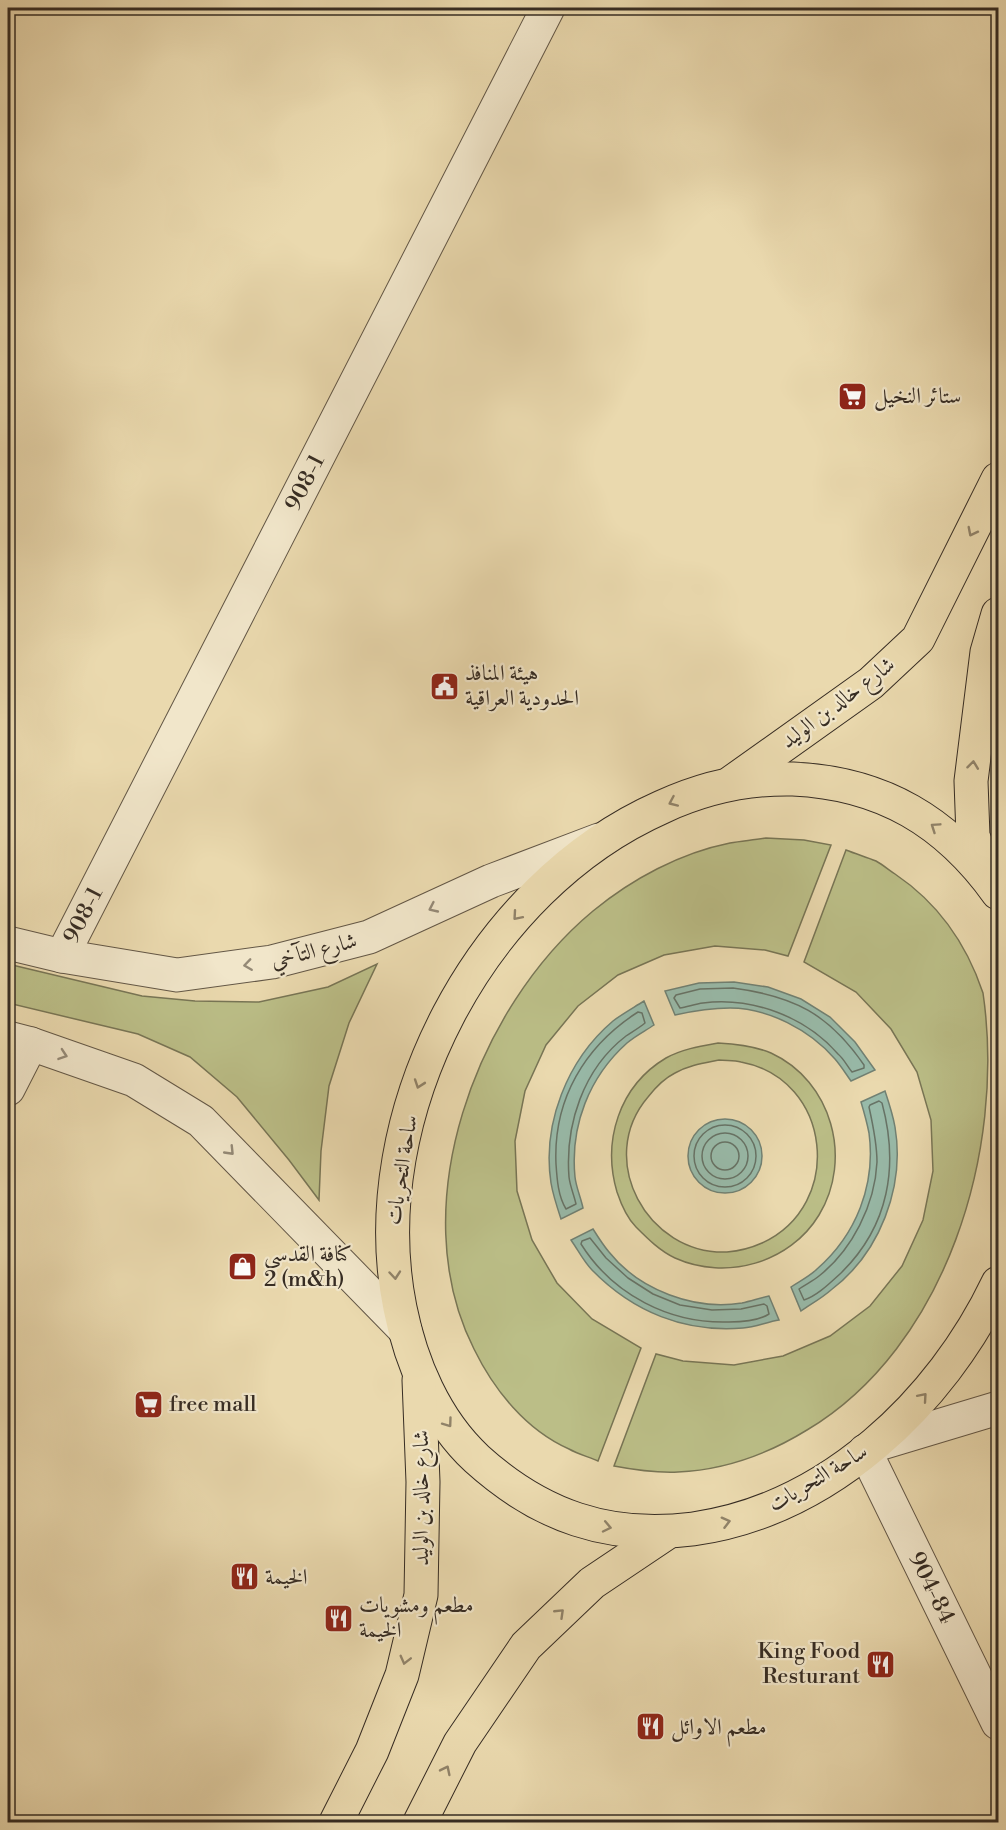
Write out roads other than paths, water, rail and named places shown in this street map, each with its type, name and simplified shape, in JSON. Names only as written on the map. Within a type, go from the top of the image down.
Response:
[{"type":"main road","name":"شارع خالد بن الوليد","points":[[728,785],[871,683],[918,639],[999,479]]},
{"type":"main road","points":[[995,888],[973,836],[970,780],[987,652],[999,614]]},
{"type":"main road","name":"ساحة التحريات","points":[[995,888],[975,862],[942,832],[905,807],[863,790],[818,780],[773,778],[728,785],[685,797],[643,815],[604,838],[541,891],[501,934],[455,1003],[429,1056],[401,1147],[395,1193],[393,1251],[396,1285],[405,1330],[419,1373],[440,1412],[466,1449],[499,1479],[537,1504],[579,1521],[623,1530],[668,1532],[713,1526],[757,1514],[798,1496],[837,1472],[870,1448],[909,1412],[940,1377],[968,1338],[999,1284]]},
{"type":"main road","name":"شارع خالد بن الوليد","points":[[336,1822],[372,1751],[402,1676],[421,1595],[423,1482],[419,1373]]},
{"type":"main road","points":[[420,1822],[460,1743],[526,1646],[592,1583],[668,1532]]},
{"type":"street","name":"908-1","points":[[62,956],[548,8]]},
{"type":"street","name":"شارع التآخي","points":[[8,943],[62,956],[177,975],[272,962],[369,938],[491,880],[604,838]]},
{"type":"street","points":[[8,1089],[19,1041],[134,1080],[201,1121],[405,1330]]},
{"type":"street","points":[[870,1448],[999,1408]]},
{"type":"street","name":"904-84","points":[[870,1448],[999,1723]]},
{"type":"water","points":[[734,982],[768,987],[801,999],[830,1017],[855,1042],[875,1070],[851,1081],[825,1048],[801,1030],[773,1016],[759,1012],[723,1008],[675,1015],[665,991],[699,983]]},
{"type":"water","points":[[644,1001],[654,1025],[630,1040],[614,1056],[602,1071],[585,1104],[579,1121],[574,1158],[576,1181],[583,1208],[561,1219],[552,1187],[549,1161],[550,1138],[561,1094],[583,1054],[597,1037],[613,1021]]},
{"type":"water","points":[[885,1091],[894,1122],[897,1150],[896,1173],[885,1217],[863,1257],[848,1275],[828,1293],[801,1311],[791,1287],[811,1274],[831,1256],[843,1241],[860,1208],[866,1190],[870,1152],[869,1133],[861,1102]]},
{"type":"water","points":[[725,1119],[746,1125],[756,1135],[762,1156],[756,1177],[746,1187],[725,1193],[704,1187],[694,1177],[688,1156],[694,1135],[704,1125]]},
{"type":"water","points":[[593,1229],[621,1265],[652,1287],[669,1295],[706,1304],[742,1303],[769,1296],[779,1320],[752,1327],[722,1329],[701,1327],[661,1317],[608,1285],[584,1260],[571,1240]]},
{"type":"place","name":"ستائر النخيل","points":[[853,396]]},
{"type":"place","name":"هيئة المنافذ الحدودية العراقية","points":[[444,686]]},
{"type":"place","name":"كنافة القدسي 2 (m&h)","points":[[243,1267]]},
{"type":"place","name":"free mall","points":[[148,1404]]},
{"type":"place","name":"الخيمة","points":[[244,1577]]},
{"type":"place","name":"مطعم ومشويات الخيمة","points":[[338,1618]]},
{"type":"place","name":"King Food Resturant","points":[[881,1664]]},
{"type":"place","name":"مطعم الاوائل","points":[[650,1727]]}]
